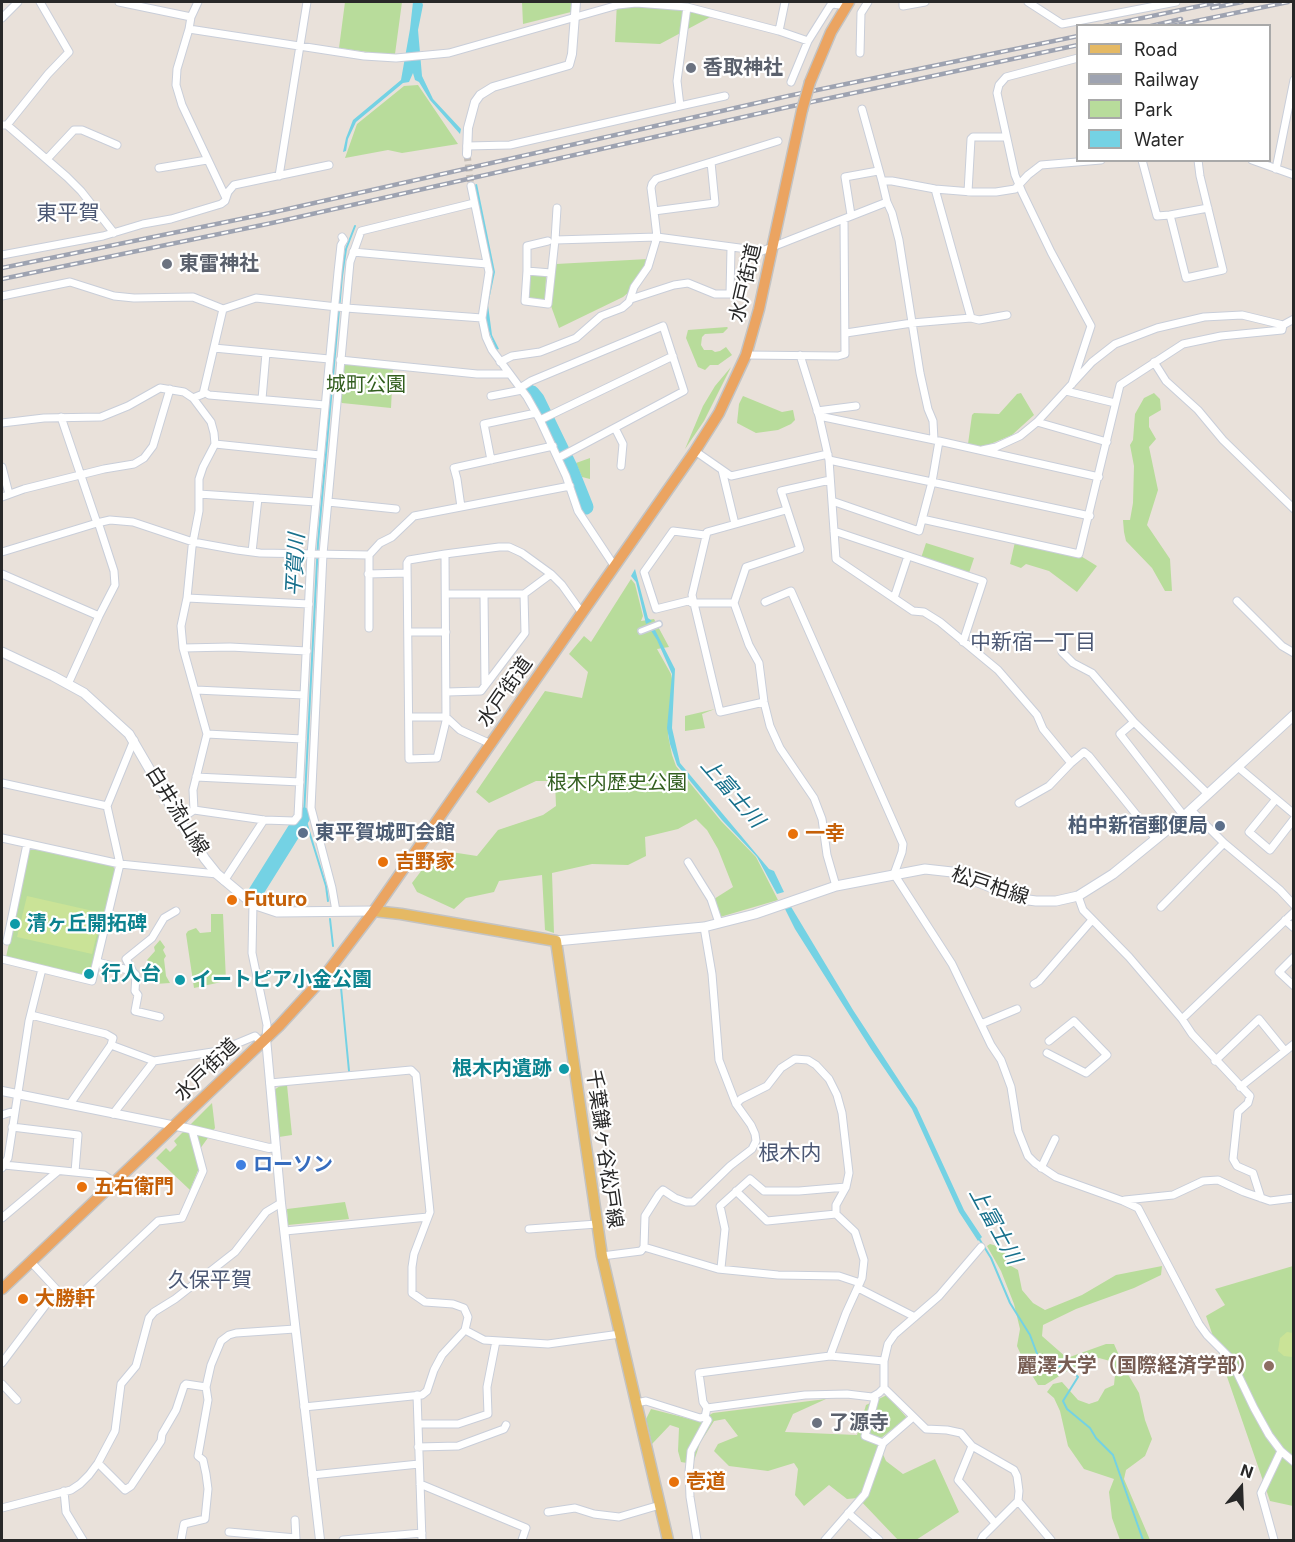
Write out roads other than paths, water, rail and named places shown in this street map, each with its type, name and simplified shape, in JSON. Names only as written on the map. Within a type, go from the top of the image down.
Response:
[{"type":"highway","name":"水戸街道","points":[[2,1289],[264,1040],[323,978],[374,911],[695,451],[727,398],[746,355],[759,309],[810,82],[831,32],[848,4]]},
{"type":"main road","name":"白井流山線","points":[[2,652],[68,684],[96,703],[134,740],[179,820],[221,878],[253,904],[277,912],[374,911]]},
{"type":"main road","name":"松戸柏線","points":[[556,941],[704,927],[755,914],[836,886],[925,869],[966,877],[1021,898],[1036,901],[1056,901],[1078,896],[1113,874],[1187,813],[1293,715]]},
{"type":"main road","points":[[374,911],[556,941]]},
{"type":"main road","name":"千葉鎌ヶ谷松戸線","points":[[556,941],[602,1256],[668,1540]]},
{"type":"street","points":[[2,18],[18,2]]},
{"type":"street","points":[[40,2],[69,52],[4,125],[47,159],[81,191],[114,233]]},
{"type":"street","points":[[119,2],[191,17]]},
{"type":"street","points":[[198,2],[191,17],[177,69],[176,85],[182,105],[226,198]]},
{"type":"street","points":[[279,176],[307,2]]},
{"type":"street","points":[[576,2],[569,65],[493,87],[480,95],[475,102],[468,128],[467,150],[510,145],[725,96]]},
{"type":"street","points":[[779,31],[785,2]]},
{"type":"street","points":[[860,53],[861,13],[868,2]]},
{"type":"street","points":[[903,2],[903,6],[925,2]]},
{"type":"street","points":[[1028,2],[1062,24],[1151,4],[1176,2]]},
{"type":"street","points":[[189,29],[371,57],[396,58],[450,53],[618,4],[636,3],[686,5],[808,41]]},
{"type":"street","points":[[791,82],[808,41],[830,6],[848,4]]},
{"type":"street","points":[[680,106],[677,81],[686,5]]},
{"type":"street","points":[[1072,384],[1092,329],[1051,252],[1015,175],[997,93],[999,85],[1006,77],[1076,58]]},
{"type":"street","points":[[1276,169],[1293,80]]},
{"type":"street","points":[[831,501],[919,531],[932,482],[937,440],[920,373],[899,240],[862,109]]},
{"type":"street","points":[[47,159],[74,130],[82,130],[117,145]]},
{"type":"street","points":[[968,192],[973,137],[1006,137]]},
{"type":"street","points":[[631,299],[634,287],[648,267],[657,237],[651,188],[656,179],[778,141]]},
{"type":"street","points":[[159,168],[207,160]]},
{"type":"street","points":[[654,211],[715,203],[711,162]]},
{"type":"street","points":[[882,181],[968,192],[1015,189],[1041,165],[1077,162]]},
{"type":"street","points":[[1143,162],[1157,216],[1208,208]]},
{"type":"street","points":[[1170,215],[1186,278],[1222,270],[1198,162]]},
{"type":"street","points":[[1257,162],[1293,176]]},
{"type":"street","points":[[2,255],[114,233],[204,209],[225,201],[234,185],[329,165]]},
{"type":"street","points":[[746,355],[838,356],[845,354],[847,217],[845,177],[878,171]]},
{"type":"street","points":[[471,186],[489,272],[482,318],[486,337],[500,362],[521,389],[538,417],[553,446],[578,511],[615,567]]},
{"type":"street","points":[[935,189],[971,318]]},
{"type":"street","points":[[556,208],[552,241],[548,304],[525,301],[527,246],[552,241],[657,237],[759,251],[887,202]]},
{"type":"street","points":[[336,912],[311,808],[323,554],[347,282],[353,252],[361,231],[475,206],[485,206]]},
{"type":"street","points":[[480,225],[489,223]]},
{"type":"street","points":[[179,820],[194,810],[264,820],[294,821],[298,816],[311,554],[340,254],[344,240],[342,237]]},
{"type":"street","points":[[500,362],[508,358],[540,352],[576,338],[601,316],[622,308],[631,299],[674,285],[688,283],[715,294],[730,294],[730,248]]},
{"type":"street","points":[[353,252],[487,264]]},
{"type":"street","points":[[527,271],[551,273]]},
{"type":"street","points":[[2,297],[70,282],[114,296],[193,297],[223,309],[256,298],[346,308],[482,318]]},
{"type":"street","points":[[193,398],[204,392],[223,309]]},
{"type":"street","points":[[846,333],[912,323],[971,318],[979,320],[1007,315]]},
{"type":"street","points":[[980,451],[996,447],[1020,436],[1037,422],[1092,362],[1109,348],[1157,328],[1169,327],[1193,319],[1242,315],[1283,325]]},
{"type":"street","points":[[922,519],[1080,554],[1120,385],[1183,344],[1221,336],[1282,330],[1283,325],[1293,319]]},
{"type":"street","points":[[491,396],[521,389],[531,381],[663,326],[684,391],[558,458]]},
{"type":"street","points":[[214,348],[329,359]]},
{"type":"street","points":[[262,399],[266,353]]},
{"type":"street","points":[[800,355],[818,413],[828,457],[836,559],[913,611],[924,612],[998,670],[1037,715],[1043,729],[1071,763]]},
{"type":"street","points":[[491,460],[484,424],[551,414],[673,356]]},
{"type":"street","points":[[340,360],[477,374],[509,374]]},
{"type":"street","points":[[1154,362],[1166,381],[1198,410],[1235,452],[1293,509]]},
{"type":"street","points":[[2,423],[61,417],[100,417],[128,406],[160,388],[184,392],[193,398],[210,422],[214,433],[214,444],[202,467],[199,479],[199,511],[181,626],[183,648],[207,734],[193,790],[194,810]]},
{"type":"street","points":[[2,467],[5,496],[104,469],[134,464],[144,458],[153,446],[170,389]]},
{"type":"street","points":[[1066,391],[1115,403]]},
{"type":"street","points":[[204,392],[209,395],[325,405]]},
{"type":"street","points":[[818,413],[856,406]]},
{"type":"street","points":[[818,413],[1099,477]]},
{"type":"street","points":[[61,417],[116,577],[115,585],[68,684]]},
{"type":"street","points":[[1037,422],[1107,442]]},
{"type":"street","points":[[615,428],[623,444],[621,466]]},
{"type":"street","points":[[214,444],[320,454]]},
{"type":"street","points":[[461,507],[454,468],[553,446]]},
{"type":"street","points":[[695,451],[731,476],[828,457],[1090,516]]},
{"type":"street","points":[[722,470],[735,524]]},
{"type":"street","points":[[830,480],[781,490],[800,549],[749,564],[734,603],[749,645],[759,663],[770,726],[780,748],[814,798],[822,819],[827,855],[836,886]]},
{"type":"street","points":[[369,628],[369,555],[380,543],[392,537],[414,516],[570,486]]},
{"type":"street","points":[[199,494],[316,502]]},
{"type":"street","points":[[252,552],[258,498]]},
{"type":"street","points":[[328,502],[396,509]]},
{"type":"street","points":[[764,702],[720,712],[692,602],[707,532],[786,510]]},
{"type":"street","points":[[2,552],[110,520],[133,522],[193,542],[252,552],[369,555]]},
{"type":"street","points":[[705,536],[674,531],[644,572],[656,609],[692,602],[734,603]]},
{"type":"street","points":[[834,531],[983,582],[963,642]]},
{"type":"street","points":[[445,554],[446,717],[437,758],[409,759],[407,573],[409,560],[445,554],[509,547],[522,553],[551,574],[582,613]]},
{"type":"street","points":[[894,598],[908,556]]},
{"type":"street","points":[[369,574],[407,573]]},
{"type":"street","points":[[2,574],[99,616]]},
{"type":"street","points":[[446,594],[524,594],[551,574]]},
{"type":"street","points":[[765,602],[791,591],[903,844],[894,874],[952,964],[1008,1078],[1016,1120],[1028,1156],[1041,1168],[1056,1177],[1123,1200],[1138,1208],[1199,1324],[1230,1358],[1254,1408],[1281,1451],[1293,1462]]},
{"type":"street","points":[[484,594],[485,684]]},
{"type":"street","points":[[447,692],[481,691],[525,633],[524,594]]},
{"type":"street","points":[[187,598],[309,604]]},
{"type":"street","points":[[1237,602],[1282,646],[1293,653]]},
{"type":"street","points":[[641,631],[659,624]]},
{"type":"street","points":[[408,632],[446,632]]},
{"type":"street","points":[[183,648],[230,647],[307,651]]},
{"type":"street","points":[[1062,652],[1073,663],[1092,673],[1134,722],[1208,794]]},
{"type":"street","points":[[196,690],[304,695]]},
{"type":"street","points":[[409,717],[446,717],[460,730],[491,744]]},
{"type":"street","points":[[1134,722],[1120,734],[1187,813],[1280,890],[1293,905]]},
{"type":"street","points":[[207,734],[302,739]]},
{"type":"street","points":[[2,960],[92,981],[120,864],[107,806],[134,740]]},
{"type":"street","points":[[1019,803],[1049,786],[1084,752],[1156,839]]},
{"type":"street","points":[[1238,766],[1293,814]]},
{"type":"street","points":[[196,777],[300,782]]},
{"type":"street","points":[[2,783],[107,806]]},
{"type":"street","points":[[1276,799],[1249,832],[1270,850],[1293,819]]},
{"type":"street","points":[[2,838],[120,864],[221,878],[264,820]]},
{"type":"street","points":[[1161,907],[1224,843]]},
{"type":"street","points":[[7,941],[27,844]]},
{"type":"street","points":[[688,862],[711,899],[719,923]]},
{"type":"street","points":[[1078,896],[1083,910],[1129,957],[1215,1061],[1250,1096],[1248,1103],[1238,1112],[1233,1159],[1236,1166],[1253,1173],[1261,1198]]},
{"type":"street","points":[[253,904],[252,953],[267,1025],[264,1040],[320,1540]]},
{"type":"street","points":[[160,1017],[135,1011],[138,995],[135,991],[136,975],[126,959],[152,938],[164,918],[176,911]]},
{"type":"street","points":[[1182,1019],[1293,912]]},
{"type":"street","points":[[1034,984],[1092,920]]},
{"type":"street","points":[[1285,920],[1293,928]]},
{"type":"street","points":[[602,1256],[641,1251],[644,1247],[645,1216],[663,1190],[675,1198],[693,1202],[730,1166],[752,1149],[756,1141],[755,1134],[736,1104],[719,1060],[712,974],[704,927]]},
{"type":"street","points":[[1293,957],[1279,972],[1293,986]]},
{"type":"street","points":[[97,962],[132,971]]},
{"type":"street","points":[[42,969],[31,1015],[8,1158],[3,1167],[104,1175],[114,1182]]},
{"type":"street","points":[[981,1024],[1017,1010]]},
{"type":"street","points":[[31,1015],[106,1034],[113,1038],[111,1046],[70,1104]]},
{"type":"street","points":[[1215,1061],[1259,1020],[1285,1051]]},
{"type":"street","points":[[1047,1053],[1086,1073],[1107,1055],[1074,1021],[1049,1041]]},
{"type":"street","points":[[111,1046],[153,1061],[219,1050],[255,1036],[264,1040]]},
{"type":"street","points":[[1240,1087],[1293,1044]]},
{"type":"street","points":[[736,1104],[741,1099],[767,1086],[787,1062],[800,1058],[816,1065],[829,1079],[839,1103],[849,1173],[846,1187],[836,1205],[836,1214]]},
{"type":"street","points":[[113,1114],[153,1061]]},
{"type":"street","points":[[270,1083],[411,1070],[416,1075],[430,1212],[413,1260],[412,1293],[425,1302],[464,1308],[468,1317],[465,1330],[442,1355],[427,1391],[422,1395],[304,1407]]},
{"type":"street","points":[[2,1090],[270,1148],[276,1147]]},
{"type":"street","points":[[2,1115],[14,1111]]},
{"type":"street","points":[[12,1127],[78,1136],[75,1172]]},
{"type":"street","points":[[192,1130],[206,1180]]},
{"type":"street","points":[[1041,1168],[1055,1138]]},
{"type":"street","points":[[2,1218],[58,1171]]},
{"type":"street","points":[[31,1262],[70,1304],[158,1221],[182,1218],[203,1171]]},
{"type":"street","points":[[721,1268],[725,1229],[720,1206],[750,1179],[764,1191],[846,1187]]},
{"type":"street","points":[[1123,1200],[1173,1195],[1203,1181],[1218,1180],[1261,1198],[1279,1201],[1293,1198]]},
{"type":"street","points":[[736,1191],[767,1221],[836,1214],[857,1236],[864,1260],[859,1286],[831,1356]]},
{"type":"street","points":[[2,1508],[64,1491],[80,1484],[98,1463],[115,1431],[121,1384],[136,1366],[149,1318],[235,1252],[266,1212],[281,1203]]},
{"type":"street","points":[[285,1231],[428,1217]]},
{"type":"street","points":[[529,1229],[597,1224]]},
{"type":"street","points":[[644,1247],[718,1269],[778,1275],[838,1276],[915,1317]]},
{"type":"street","points":[[981,1247],[939,1296],[895,1334],[888,1344],[884,1361],[884,1388],[927,1429],[961,1433],[972,1446],[1014,1470],[1019,1491],[1018,1501],[981,1540]]},
{"type":"street","points":[[2,1363],[57,1290]]},
{"type":"street","points":[[181,1540],[184,1524],[205,1519],[208,1489],[204,1460],[198,1456],[208,1400],[206,1388],[221,1341],[229,1335],[295,1329]]},
{"type":"street","points":[[465,1330],[478,1338],[496,1341],[557,1344],[620,1334]]},
{"type":"street","points":[[418,1424],[458,1424],[488,1414],[488,1387],[496,1341]]},
{"type":"street","points":[[697,1540],[688,1472],[691,1451],[708,1420],[699,1373],[831,1356],[884,1361]]},
{"type":"street","points":[[2,1384],[16,1400]]},
{"type":"street","points":[[98,1463],[125,1490],[131,1486],[144,1468],[176,1410],[183,1386],[186,1384],[206,1388]]},
{"type":"street","points":[[636,1403],[646,1401],[700,1418],[706,1413],[805,1395],[874,1396],[884,1388]]},
{"type":"street","points":[[343,1540],[422,1537],[417,1395]]},
{"type":"street","points":[[874,1396],[865,1436],[883,1443]]},
{"type":"street","points":[[825,1540],[865,1494],[883,1443],[913,1417]]},
{"type":"street","points":[[418,1447],[458,1446],[504,1429],[506,1425]]},
{"type":"street","points":[[972,1446],[958,1480],[995,1523]]},
{"type":"street","points":[[1274,1540],[1261,1493],[1281,1451]]},
{"type":"street","points":[[312,1475],[419,1464]]},
{"type":"street","points":[[420,1484],[526,1528],[522,1540]]},
{"type":"street","points":[[64,1491],[66,1512],[83,1540]]},
{"type":"street","points":[[1018,1501],[1051,1540]]},
{"type":"street","points":[[548,1512],[575,1508],[594,1514],[619,1517],[660,1505]]},
{"type":"street","points":[[848,1513],[879,1540]]},
{"type":"street","points":[[229,1532],[296,1539],[295,1520]]},
{"type":"water","points":[[413,2],[422,2],[423,5],[418,30],[422,76],[433,99],[461,129],[460,134],[430,100],[419,82],[415,80],[413,73],[409,82],[403,83],[356,122],[348,139],[346,151],[343,152],[353,120],[401,80]]},
{"type":"water","points":[[477,184],[495,272],[488,305],[492,335],[499,349],[496,350],[485,321],[491,272],[474,185]]},
{"type":"water","points":[[532,384],[546,408],[540,412],[526,389]]},
{"type":"water","points":[[551,417],[565,447],[559,450],[545,420]]},
{"type":"water","points":[[569,457],[588,504],[581,506],[563,459]]},
{"type":"water","points":[[635,569],[648,618],[652,621],[646,624],[636,582],[631,576]]},
{"type":"water","points":[[654,628],[675,669],[672,728],[680,763],[769,869],[774,871],[784,892],[777,894],[757,857],[722,820],[677,765],[667,728],[672,674],[650,629]]},
{"type":"water","points":[[790,905],[853,1010],[917,1108],[964,1210],[982,1237],[978,1241],[959,1212],[912,1109],[795,929],[784,907]]},
{"type":"waterway","name":"平賀川","points":[[328,901],[326,886],[304,815],[318,543],[342,276],[346,249],[355,226]]},
{"type":"waterway","name":"上富士川","points":[[532,393],[570,467],[586,507]]},
{"type":"waterway","name":"平賀川","points":[[254,895],[304,815]]},
{"type":"waterway","points":[[330,919],[333,946]]},
{"type":"waterway","points":[[340,977],[349,1071]]},
{"type":"waterway","name":"上富士川","points":[[978,1237],[991,1258],[1010,1303],[1030,1335],[1039,1359],[1048,1368],[1066,1365],[1078,1377],[1063,1401],[1067,1409],[1090,1428],[1096,1438],[1113,1455],[1143,1540]]},
{"type":"tunnel","points":[[467,154],[471,186]]},
{"type":"railway","points":[[1114,24],[1219,2]]},
{"type":"railway","points":[[1212,8],[1242,2]]},
{"type":"railway","points":[[1182,24],[1288,2]]},
{"type":"railway","points":[[1160,24],[1181,19]]},
{"type":"railway","points":[[2,268],[270,213],[788,96],[1076,36]]},
{"type":"railway","points":[[2,279],[272,223],[788,107],[1076,45]]},
{"type":"place","name":"香取神社","points":[[691,68]]},
{"type":"place","name":"東雷神社","points":[[167,264]]},
{"type":"place","name":"柏中新宿郵便局","points":[[1220,826]]},
{"type":"place","name":"東平賀城町会館","points":[[303,833]]},
{"type":"place","name":"一幸","points":[[793,834]]},
{"type":"place","name":"吉野家","points":[[383,862]]},
{"type":"place","name":"Futuro","points":[[232,900]]},
{"type":"place","name":"清ヶ丘開拓碑","points":[[15,924]]},
{"type":"place","name":"行人台","points":[[89,974]]},
{"type":"place","name":"イートピア小金公園","points":[[180,980]]},
{"type":"place","name":"根木内遺跡","points":[[564,1069]]},
{"type":"place","name":"ローソン","points":[[241,1165]]},
{"type":"place","name":"五右衛門","points":[[82,1187]]},
{"type":"place","name":"大勝軒","points":[[23,1299]]},
{"type":"place","name":"麗澤大学（国際経済学部）","points":[[1269,1366]]},
{"type":"place","name":"了源寺","points":[[817,1423]]},
{"type":"place","name":"壱道","points":[[674,1482]]},
{"type":"district","name":"東平賀","points":[[68,214]]},
{"type":"district","name":"中新宿一丁目","points":[[1033,643]]},
{"type":"district","name":"根木内","points":[[790,1154]]},
{"type":"district","name":"久保平賀","points":[[210,1281]]},
{"type":"park label","name":"城町公園","points":[[366,385]]},
{"type":"park label","name":"根木内歴史公園","points":[[617,783]]}]
